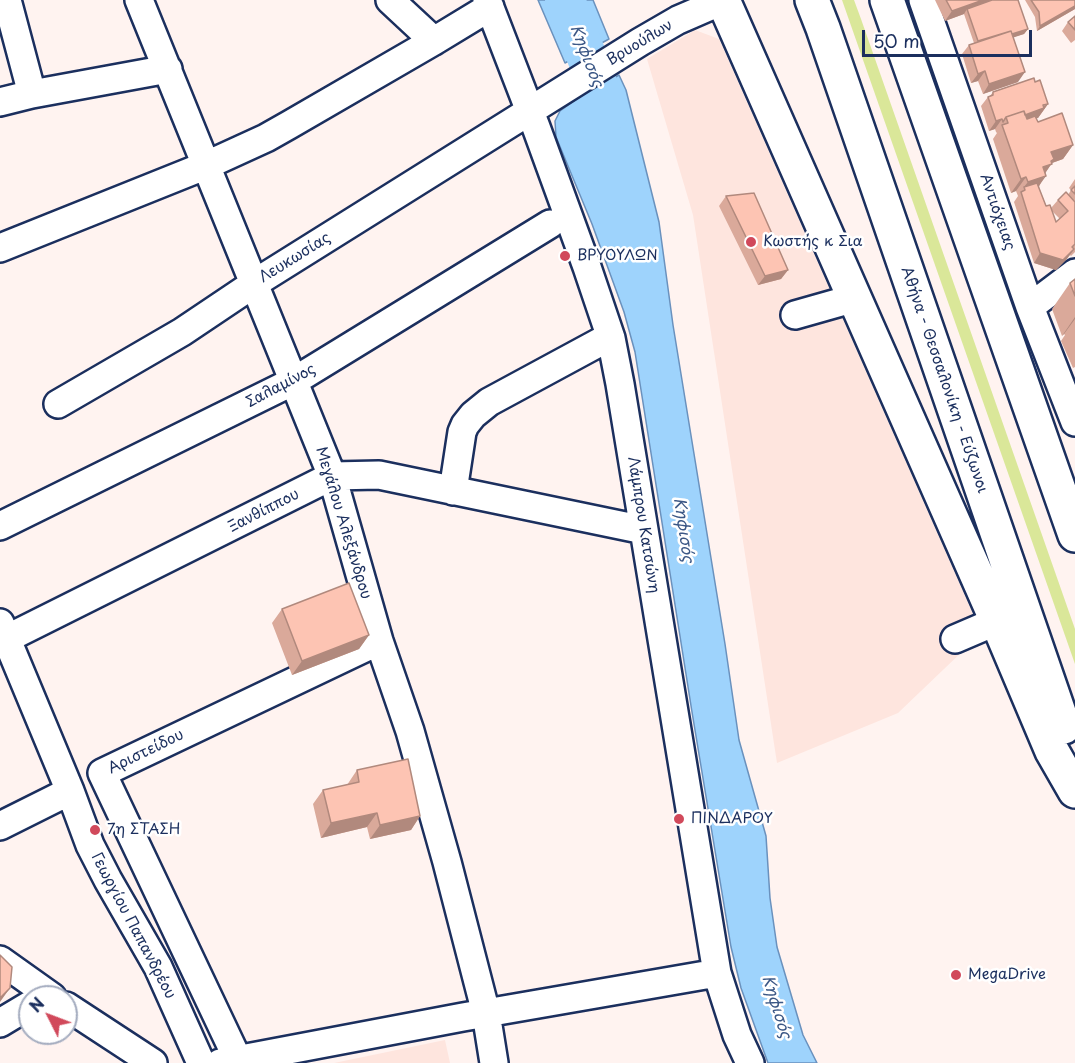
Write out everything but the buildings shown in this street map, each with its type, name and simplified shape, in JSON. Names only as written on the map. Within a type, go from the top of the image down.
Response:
[{"type":"highway","points":[[723,0],[1052,751],[1075,791]]},
{"type":"highway","name":"Αθήνα - Θεσσαλονίκη - Εύζωνοι","points":[[812,0],[1075,760]]},
{"type":"highway","points":[[887,0],[1075,536]]},
{"type":"street","points":[[7,0],[32,94]]},
{"type":"street","name":"Μεγάλου Αλεξάνδρου","points":[[139,0],[332,476],[379,641],[410,731],[447,861],[486,1013],[494,1063]]},
{"type":"street","points":[[390,0],[434,41]]},
{"type":"street","name":"Βρυούλων","points":[[538,106],[678,20],[723,0]]},
{"type":"street","name":"Αντιόχειας","points":[[923,0],[1030,307],[1075,422]]},
{"type":"street","points":[[0,248],[207,165],[289,125],[434,41],[488,3]]},
{"type":"street","name":"Λάμπρου Κατσώνη","points":[[488,3],[538,106],[611,338],[717,973],[737,1035],[750,1063]]},
{"type":"street","points":[[0,102],[168,69]]},
{"type":"street","name":"Λευκωσίας","points":[[58,404],[182,332],[255,283],[538,106]]},
{"type":"street","name":"Σαλαμίνος","points":[[0,526],[294,381],[550,224]]},
{"type":"street","points":[[1030,307],[1075,273]]},
{"type":"street","points":[[795,315],[855,298]]},
{"type":"street","points":[[453,491],[462,432],[473,415],[489,402],[600,342]]},
{"type":"street","name":"Ξανθίππου","points":[[4,630],[332,476],[379,475],[644,530]]},
{"type":"street","points":[[955,639],[997,621]]},
{"type":"street","name":"Γεωργίου Παπανδρέου","points":[[4,630],[84,831],[95,855],[158,967],[201,1063]]},
{"type":"street","name":"Αριστείδου","points":[[229,1061],[102,773],[379,641]]},
{"type":"street","points":[[0,826],[70,791]]},
{"type":"street","points":[[0,960],[29,985]]},
{"type":"street","points":[[229,1061],[717,973]]},
{"type":"street","points":[[0,1023],[18,1014]]},
{"type":"street","points":[[78,1018],[153,1063]]},
{"type":"shaded area","points":[[695,30],[719,39],[983,637],[967,647],[898,713],[777,763],[693,215],[647,59]]},
{"type":"shaded area","points":[[445,1040],[450,1063],[334,1063]]},
{"type":"green space","points":[[842,0],[854,0],[861,19],[1075,629],[1075,664]]},
{"type":"water","points":[[538,0],[593,0],[609,39],[565,63]]},
{"type":"water","points":[[619,75],[626,90],[659,222],[673,325],[739,740],[766,836],[770,898],[777,947],[803,1035],[817,1063],[768,1063],[741,988],[731,947],[635,352],[624,312],[592,224],[556,137],[555,121],[560,111]]},
{"type":"waterway","name":"Κηφισός","points":[[565,0],[608,112]]},
{"type":"place","name":"Κωστής κ Σια","points":[[751,242]]},
{"type":"place","name":"ΒΡΥΟΥΛΩΝ","points":[[565,256]]},
{"type":"place","name":"ΠΙΝΔΑΡΟΥ","points":[[679,819]]},
{"type":"place","name":"7η ΣΤΑΣΗ","points":[[95,830]]},
{"type":"place","name":"MegaDrive","points":[[956,975]]}]
